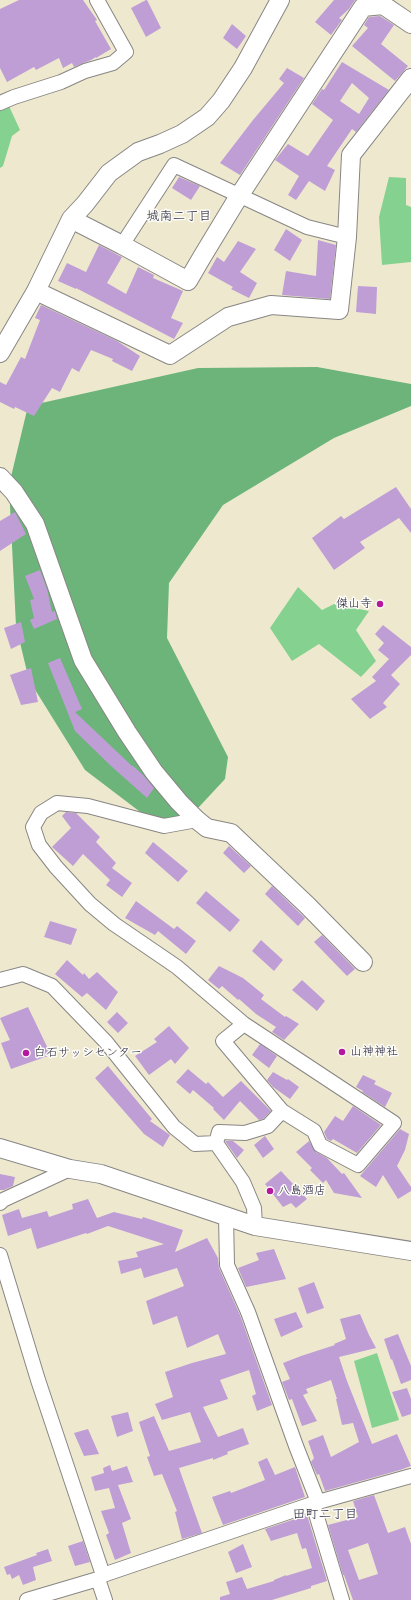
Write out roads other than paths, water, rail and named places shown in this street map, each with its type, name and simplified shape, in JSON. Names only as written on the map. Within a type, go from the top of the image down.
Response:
[{"type":"street","points":[[0,103],[61,82],[84,71],[112,63],[126,52],[97,0]]},
{"type":"street","points":[[0,352],[36,291],[71,219],[85,204],[109,173],[138,152],[182,134],[207,117],[221,101],[243,68],[280,0]]},
{"type":"street","points":[[71,219],[188,281],[239,196],[363,7],[383,5],[411,24]]},
{"type":"street","points":[[36,291],[170,355],[228,317],[271,304],[339,310],[346,237],[351,155],[411,78]]},
{"type":"street","points":[[122,245],[174,165],[307,227],[346,237]]},
{"type":"street","points":[[0,477],[14,492],[35,524],[83,660],[127,732],[154,772],[179,802],[197,820],[207,828],[231,834],[307,905],[363,962]]},
{"type":"street","points":[[197,820],[164,826],[88,806],[57,803],[40,813],[33,827],[39,846],[56,867],[90,904],[114,924],[177,966],[244,1024],[394,1123],[358,1165],[320,1145],[314,1131],[282,1111],[223,1040],[244,1024]]},
{"type":"street","points":[[0,980],[23,974],[52,986],[81,1014],[106,1042],[174,1127],[194,1144],[216,1143]]},
{"type":"street","points":[[255,1226],[254,1208],[243,1182],[216,1143],[219,1132],[246,1133],[268,1126],[282,1111]]},
{"type":"street","points":[[0,1148],[70,1168],[101,1174],[255,1226],[411,1251]]},
{"type":"street","points":[[0,1203],[3,1200],[70,1168]]},
{"type":"street","points":[[226,1217],[227,1265],[248,1312],[296,1446],[315,1503],[342,1600]]},
{"type":"street","points":[[0,1255],[101,1577],[105,1600]]},
{"type":"street","points":[[27,1600],[101,1577],[315,1503],[411,1476]]},
{"type":"place","name":"傑山寺","points":[[380,604]]},
{"type":"place","name":"山神神社","points":[[342,1052]]},
{"type":"place","name":"白石サッシセンター","points":[[26,1053]]},
{"type":"place","name":"八島酒店","points":[[270,1191]]},
{"type":"district","name":"城南二丁目","points":[[179,217]]},
{"type":"district","name":"田町二丁目","points":[[325,1515]]}]
